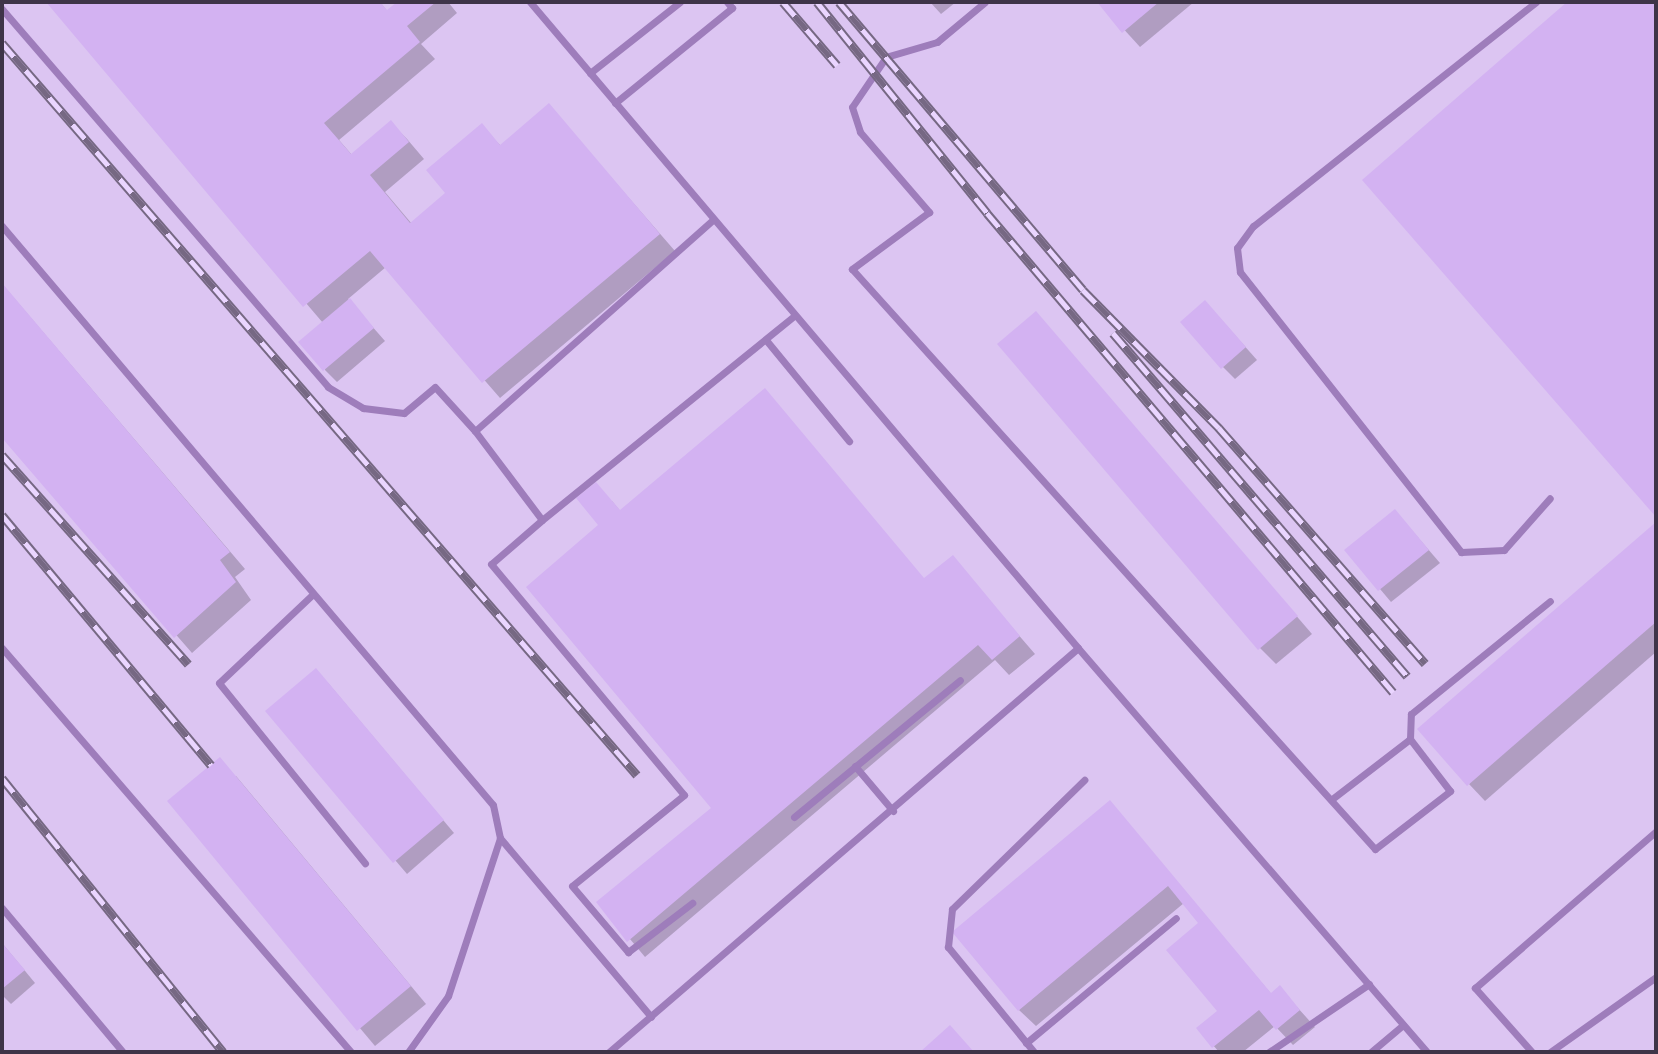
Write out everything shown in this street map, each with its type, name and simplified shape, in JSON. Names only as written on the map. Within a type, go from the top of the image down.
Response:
[{"type":"lane","points":[[530,2],[794,316],[1427,1052]]},
{"type":"lane","points":[[590,73],[680,2]]},
{"type":"lane","points":[[615,103],[732,8],[727,2]]},
{"type":"lane","points":[[985,2],[937,42],[886,57],[852,107],[860,132],[929,212],[852,269],[1375,849],[1450,791],[1410,739],[1411,714],[1550,601]]},
{"type":"lane","points":[[1536,2],[1253,226],[1237,248],[1240,272],[1461,552],[1504,550],[1550,498]]},
{"type":"lane","points":[[2,9],[328,387],[363,408],[404,413],[435,387],[475,431],[542,520]]},
{"type":"lane","points":[[475,431],[713,220]]},
{"type":"lane","points":[[2,226],[493,805],[500,838],[651,1017]]},
{"type":"lane","points":[[692,903],[628,952],[572,886],[684,795],[491,564],[794,316]]},
{"type":"lane","points":[[766,340],[849,441]]},
{"type":"lane","points":[[313,594],[219,683],[365,863]]},
{"type":"lane","points":[[2,648],[351,1052]]},
{"type":"lane","points":[[609,1052],[893,811],[1078,648]]},
{"type":"lane","points":[[794,817],[960,680]]},
{"type":"lane","points":[[1332,799],[1410,739]]},
{"type":"lane","points":[[855,766],[893,811]]},
{"type":"lane","points":[[1034,1052],[948,947],[952,909],[1084,780]]},
{"type":"lane","points":[[1532,1052],[1475,988],[1656,831]]},
{"type":"lane","points":[[408,1052],[448,996],[500,838]]},
{"type":"lane","points":[[2,908],[123,1052]]},
{"type":"lane","points":[[1026,1043],[1176,918]]},
{"type":"lane","points":[[1550,1052],[1656,977]]},
{"type":"lane","points":[[1269,1052],[1369,984]]},
{"type":"lane","points":[[1371,1052],[1403,1025]]},
{"type":"shaded area","points":[[2,2],[1656,2],[1656,1052],[2,1052]]},
{"type":"building","points":[[46,2],[380,2],[387,10],[397,2],[436,2],[407,26],[420,42],[324,123],[351,154],[391,120],[409,142],[370,175],[410,223],[445,193],[426,170],[482,123],[500,145],[549,103],[660,234],[482,383],[370,251],[303,307]]},
{"type":"building","points":[[1097,2],[1159,2],[1122,33]]},
{"type":"building","points":[[1567,2],[1656,2],[1656,517],[1362,180]]},
{"type":"building","points":[[2,283],[230,552],[220,560],[236,582],[174,638],[2,438]]},
{"type":"building","points":[[350,298],[374,328],[323,371],[298,342]]},
{"type":"building","points":[[1205,300],[1246,347],[1221,369],[1180,322]]},
{"type":"building","points":[[1036,311],[1298,616],[1258,650],[997,344]]},
{"type":"building","points":[[765,388],[924,578],[953,555],[1020,636],[992,660],[978,645],[627,942],[596,902],[711,808],[526,587],[598,525],[576,498],[596,482],[620,510]]},
{"type":"building","points":[[1395,509],[1429,550],[1378,591],[1344,550]]},
{"type":"building","points":[[1656,522],[1656,622],[1467,786],[1417,729]]},
{"type":"building","points":[[316,668],[444,820],[393,863],[265,711]]},
{"type":"building","points":[[220,757],[411,986],[357,1031],[167,801]]},
{"type":"building","points":[[1110,800],[1271,993],[1280,985],[1300,1010],[1276,1030],[1259,1010],[1212,1048],[1196,1028],[1217,1011],[1166,950],[1198,923],[1168,886],[1018,1011],[952,932]]},
{"type":"building","points":[[2,943],[25,970],[2,989]]},
{"type":"building","points":[[950,1025],[974,1052],[920,1052]]},
{"type":"railway","points":[[783,2],[837,65]]},
{"type":"railway","points":[[817,2],[987,213],[1393,692]]},
{"type":"railway","points":[[839,2],[1083,290],[1219,428],[1425,663]]},
{"type":"railway","points":[[2,43],[637,775]]},
{"type":"railway","points":[[1113,333],[1407,676]]},
{"type":"railway","points":[[2,455],[188,664]]},
{"type":"railway","points":[[2,515],[211,765]]},
{"type":"railway","points":[[2,778],[223,1052]]}]
